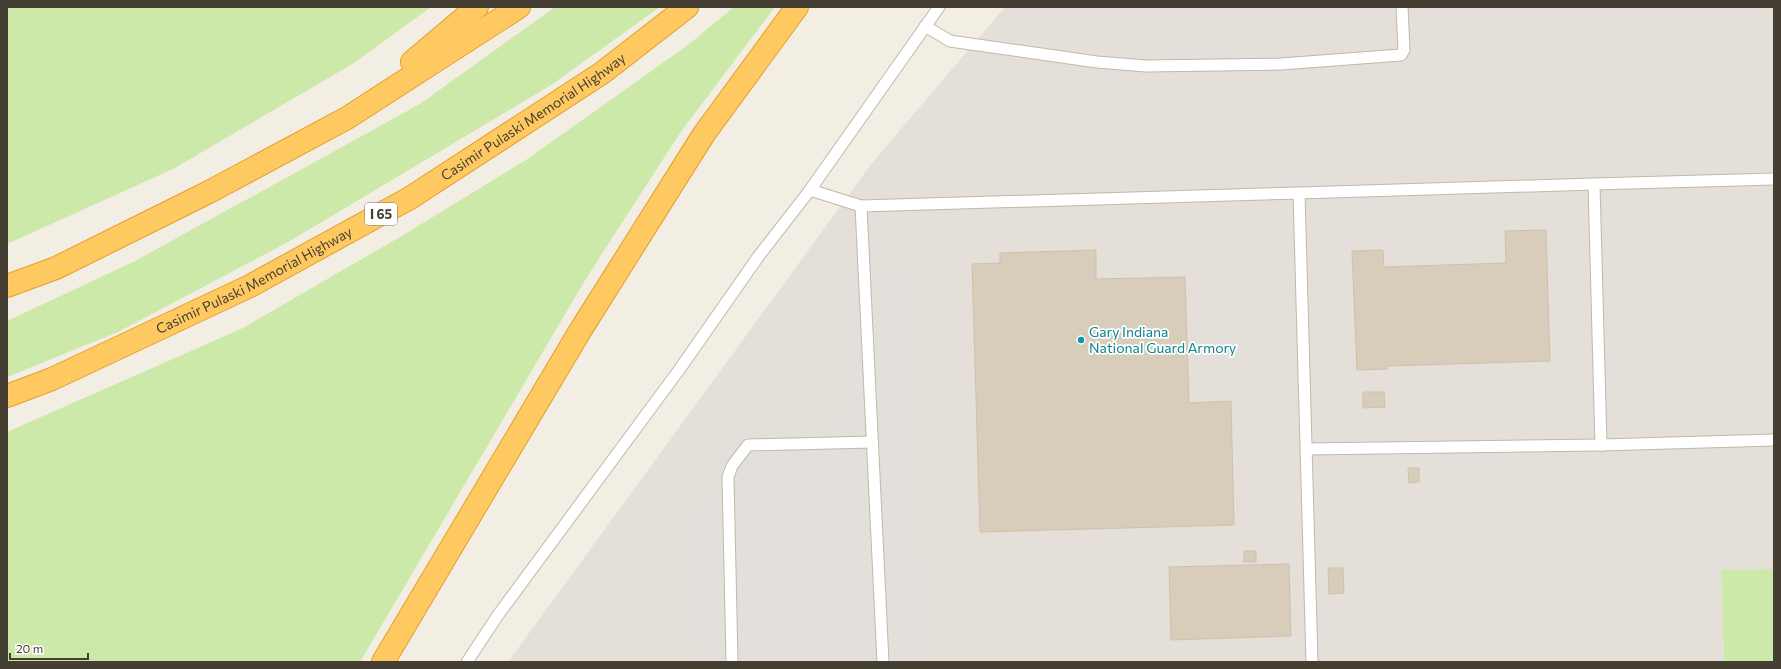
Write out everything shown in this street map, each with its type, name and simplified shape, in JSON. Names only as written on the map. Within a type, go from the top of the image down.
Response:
[{"type":"highway","points":[[347,118],[477,7]]},
{"type":"highway","points":[[7,286],[56,268],[209,192],[347,118],[519,7]]},
{"type":"highway","name":"Casimir Pulaski Memorial Highway","points":[[7,396],[52,379],[250,286],[410,198],[602,73],[687,7]]},
{"type":"highway","points":[[383,662],[580,331],[704,134],[797,7]]},
{"type":"lane","points":[[467,662],[498,615],[679,370],[758,257],[810,190],[925,26],[940,7]]},
{"type":"lane","points":[[925,26],[950,41],[1097,62],[1146,66],[1281,64],[1402,55],[1404,50],[1402,7]]},
{"type":"lane","points":[[810,190],[861,206],[1774,179]]},
{"type":"lane","points":[[1594,184],[1601,445]]},
{"type":"lane","points":[[1299,193],[1312,662]]},
{"type":"lane","points":[[861,206],[882,662]]},
{"type":"lane","points":[[1307,449],[1601,445],[1774,440]]},
{"type":"lane","points":[[732,662],[728,477],[732,466],[748,445],[872,442]]},
{"type":"shaded area","points":[[1005,7],[1774,7],[1774,569],[1721,571],[1724,662],[508,662],[872,163]]},
{"type":"shaded area","points":[[912,267],[926,662],[694,662],[688,506],[713,504],[710,475],[747,425],[843,422],[838,269]]},
{"type":"green space","points":[[7,7],[431,7],[354,63],[173,169],[7,244]]},
{"type":"green space","points":[[555,7],[660,7],[551,85],[290,241],[118,332],[7,377],[7,321],[135,261],[420,104]]},
{"type":"green space","points":[[734,7],[775,7],[680,133],[587,277],[360,662],[7,662],[7,432],[243,328],[405,234],[526,160],[688,45]]},
{"type":"green space","points":[[1774,569],[1774,662],[1724,662],[1721,570]]},
{"type":"building","points":[[1546,230],[1550,361],[1387,366],[1387,369],[1357,370],[1352,251],[1383,250],[1384,267],[1506,263],[1505,231]]},
{"type":"building","name":"Gary Indiana National Guard Armory","points":[[1096,250],[1096,279],[1185,277],[1189,403],[1231,401],[1234,525],[980,532],[972,264],[1000,263],[1000,253]]},
{"type":"building","points":[[1363,392],[1384,392],[1385,407],[1363,408]]},
{"type":"building","points":[[1408,468],[1419,468],[1419,482],[1409,483]]},
{"type":"building","points":[[1244,551],[1256,551],[1256,562],[1244,562]]},
{"type":"building","points":[[1289,564],[1291,636],[1171,640],[1169,567]]},
{"type":"building","points":[[1328,568],[1343,568],[1344,593],[1329,594]]},
{"type":"place","name":"Gary Indiana National Guard Armory","points":[[1081,340]]}]
